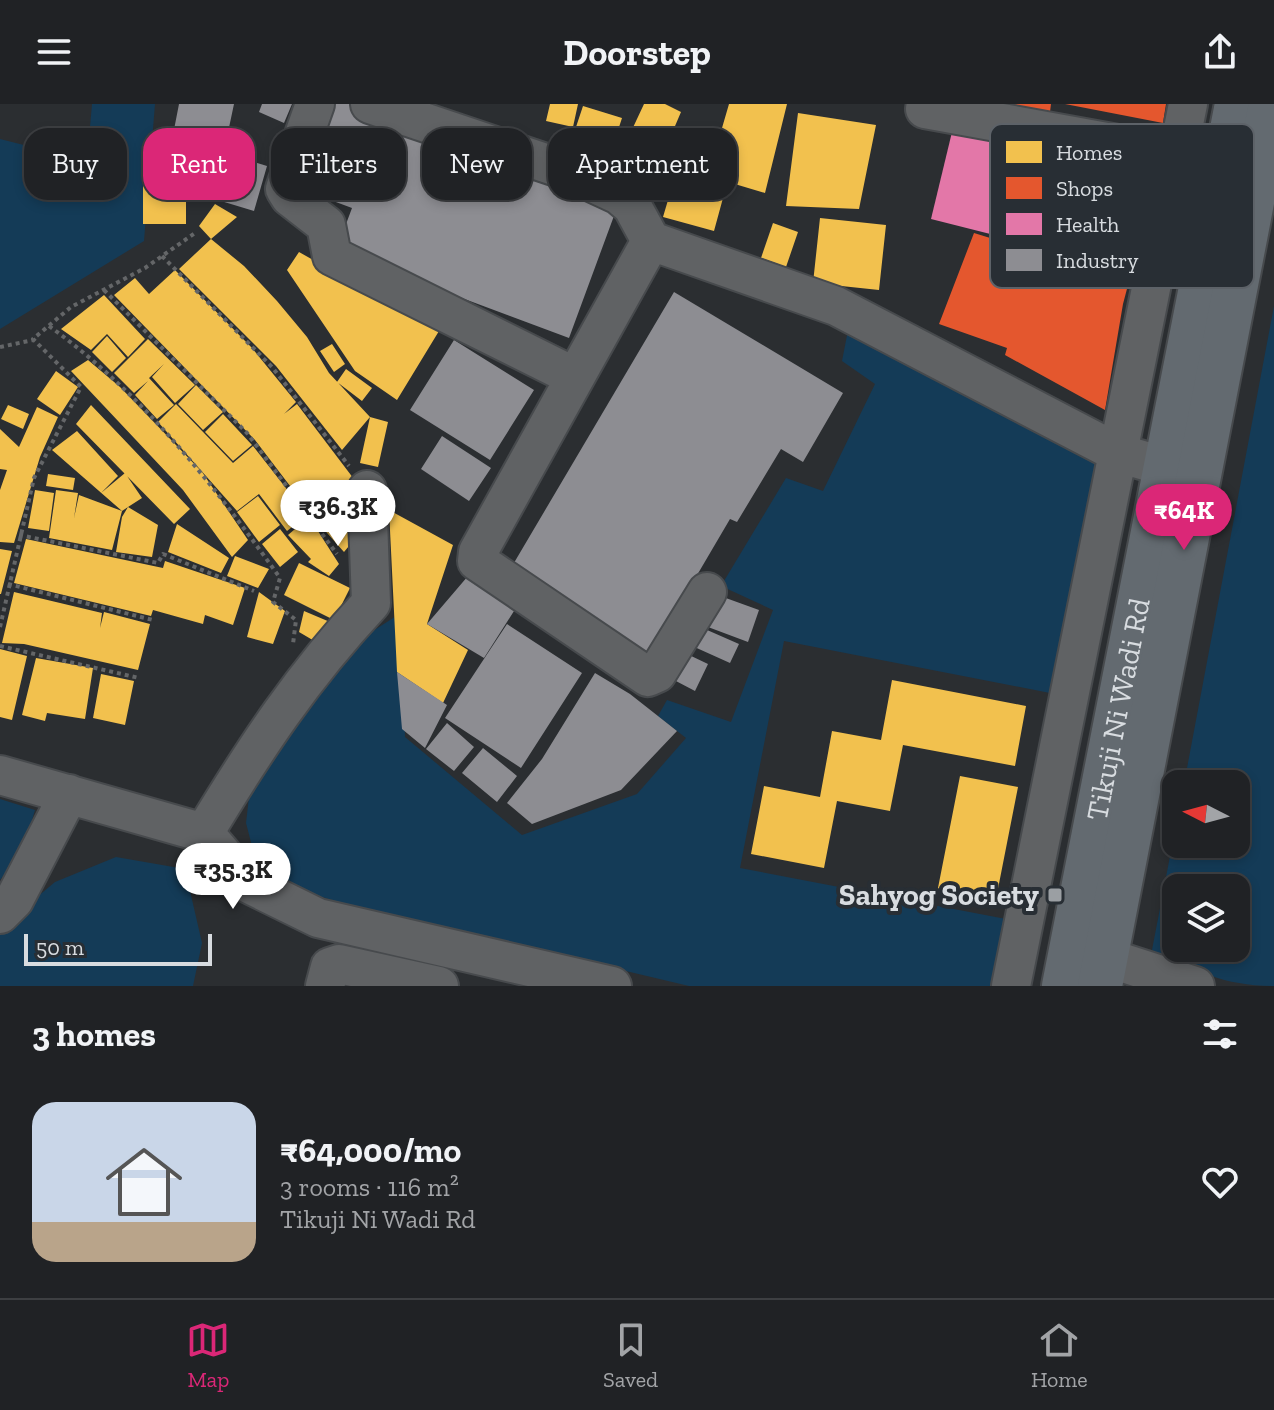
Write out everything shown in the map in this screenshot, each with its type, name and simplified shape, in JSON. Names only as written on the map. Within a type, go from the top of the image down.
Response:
[{"type":"main road","name":"Tikuji Ni Wadi Rd","points":[[1237,104],[1239,124]]},
{"type":"main road","name":"Tikuji Ni Wadi Rd","points":[[1254,140],[1271,104]]},
{"type":"main road","name":"Tikuji Ni Wadi Rd","points":[[1064,986],[1166,467],[1211,288]]},
{"type":"main road","name":"Tikuji Ni Wadi Rd","points":[[1102,971],[1221,288]]},
{"type":"street","points":[[315,104],[285,189],[290,197],[326,225],[332,256],[573,376]]},
{"type":"street","points":[[370,104],[563,169],[619,195],[632,206],[651,241],[836,306],[1118,453],[1166,467]]},
{"type":"street","points":[[1184,124],[1188,104]]},
{"type":"street","points":[[915,106],[1012,124]]},
{"type":"street","points":[[651,241],[573,376],[478,552],[477,561],[648,677],[657,673],[707,592]]},
{"type":"street","points":[[1011,986],[1151,288]]},
{"type":"street","points":[[204,833],[271,724],[305,676],[371,603],[367,490]]},
{"type":"street","points":[[0,775],[204,833],[247,883],[318,918],[612,986]]},
{"type":"street","points":[[0,914],[14,900],[69,794]]},
{"type":"street","points":[[325,986],[330,967],[339,964],[439,986]]},
{"type":"street","points":[[1102,971],[1195,986]]},
{"type":"path","points":[[0,347],[33,339],[71,307],[162,256],[195,233]]},
{"type":"path","points":[[162,256],[272,367],[367,490]]},
{"type":"path","points":[[104,290],[247,433],[371,603]]},
{"type":"path","points":[[49,326],[83,351],[156,421],[214,486],[280,578],[273,602],[296,620],[291,663],[305,676]]},
{"type":"path","points":[[0,627],[34,478],[81,387],[33,339]]},
{"type":"path","points":[[19,535],[158,563],[163,554],[254,591]]},
{"type":"path","points":[[8,584],[153,620]]},
{"type":"path","points":[[0,646],[139,678]]},
{"type":"shaded area","points":[[92,104],[155,104],[153,128],[143,128],[143,200],[147,200],[144,241],[0,329],[0,139],[24,145],[24,200],[127,200],[127,128],[90,128]]},
{"type":"shaded area","points":[[1274,306],[1274,986],[1225,980],[1178,962],[1250,962],[1250,874],[1167,874],[1170,858],[1250,858],[1250,770],[1187,770]]},
{"type":"shaded area","points":[[851,315],[1102,453],[1050,693],[784,641],[740,868],[1006,919],[992,986],[689,986],[352,906],[292,888],[267,874],[253,850],[246,823],[249,797],[305,708],[365,636],[401,613],[405,737],[522,835],[637,794],[686,738],[658,716],[667,700],[731,722],[773,610],[721,586],[786,478],[823,491],[875,384],[842,361]]},
{"type":"shaded area","points":[[0,799],[35,810],[23,851],[0,880]]},
{"type":"shaded area","points":[[116,857],[185,869],[202,943],[193,986],[0,986],[0,928],[55,882]]},
{"type":"shaded area","points":[[1162,898],[1162,955],[1152,950]]},
{"type":"building: Homes","points":[[550,104],[578,104],[573,127],[546,121]]},
{"type":"building: Homes","points":[[644,104],[665,104],[681,112],[674,128],[633,128]]},
{"type":"building: Homes","points":[[729,104],[787,104],[765,193],[737,185],[737,128],[722,128]]},
{"type":"building: Homes","points":[[583,106],[622,118],[619,128],[576,128]]},
{"type":"building: Homes","points":[[798,113],[876,125],[859,209],[786,206]]},
{"type":"building: Homes","points":[[143,200],[186,200],[186,224],[143,224]]},
{"type":"building: Homes","points":[[668,200],[722,200],[714,231],[663,217]]},
{"type":"building: Homes","points":[[215,204],[237,217],[211,239],[199,226]]},
{"type":"building: Homes","points":[[820,218],[886,225],[879,290],[813,283]]},
{"type":"building: Homes","points":[[773,223],[798,232],[786,267],[761,258]]},
{"type":"building: Homes","points":[[211,239],[244,266],[277,301],[307,337],[329,373],[370,417],[342,450],[276,366],[179,269]]},
{"type":"building: Homes","points":[[299,252],[439,331],[397,400],[355,371],[287,270]]},
{"type":"building: Homes","points":[[175,270],[252,348],[296,402],[284,414],[297,404],[363,491],[363,529],[344,552],[320,525],[336,511],[319,524],[255,440],[114,295],[135,278],[149,294]]},
{"type":"building: Homes","points":[[104,295],[145,339],[128,357],[107,334],[91,350],[61,329]]},
{"type":"building: Homes","points":[[107,336],[126,358],[112,372],[92,352]]},
{"type":"building: Homes","points":[[148,339],[195,385],[175,403],[152,377],[164,364],[149,378],[174,405],[157,419],[135,395],[148,381],[134,393],[114,373]]},
{"type":"building: Homes","points":[[332,344],[345,364],[334,372],[320,351]]},
{"type":"building: Homes","points":[[88,360],[120,387],[202,472],[248,540],[232,557],[183,490],[71,371]]},
{"type":"building: Homes","points":[[346,369],[372,388],[362,401],[337,382]]},
{"type":"building: Homes","points":[[56,371],[78,387],[60,415],[37,399]]},
{"type":"building: Homes","points":[[196,385],[223,412],[203,430],[178,404]]},
{"type":"building: Homes","points":[[176,404],[233,463],[253,446],[307,515],[287,531],[259,494],[237,511],[158,422]]},
{"type":"building: Homes","points":[[8,405],[29,414],[23,429],[1,419]]},
{"type":"building: Homes","points":[[91,405],[190,509],[174,524],[76,424]]},
{"type":"building: Homes","points":[[37,407],[58,417],[40,457],[14,543],[0,542],[0,490],[7,470],[0,469],[0,429],[19,447]]},
{"type":"building: Homes","points":[[223,414],[252,445],[233,461],[205,432]]},
{"type":"building: Homes","points":[[370,417],[388,422],[378,467],[360,463]]},
{"type":"building: Homes","points":[[77,431],[118,476],[101,493],[52,450]]},
{"type":"building: Homes","points":[[125,473],[142,498],[122,511],[101,493]]},
{"type":"building: Homes","points":[[48,474],[75,478],[73,490],[46,486]]},
{"type":"building: Homes","points":[[35,490],[54,493],[49,531],[28,528]]},
{"type":"building: Homes","points":[[56,490],[78,493],[74,518],[79,495],[122,511],[112,550],[49,538]]},
{"type":"building: Homes","points":[[258,496],[280,525],[259,542],[237,512]]},
{"type":"building: Homes","points":[[128,507],[158,525],[152,557],[116,552],[122,517]]},
{"type":"building: Homes","points":[[389,510],[453,545],[427,624],[468,650],[443,703],[397,672]]},
{"type":"building: Homes","points":[[309,517],[339,564],[329,576],[308,562],[311,559],[288,535]]},
{"type":"building: Homes","points":[[177,524],[229,558],[221,573],[168,552]]},
{"type":"building: Homes","points":[[280,529],[298,552],[280,567],[262,544]]},
{"type":"building: Homes","points":[[26,539],[163,568],[165,561],[245,588],[233,625],[205,615],[203,624],[153,610],[151,616],[14,583]]},
{"type":"building: Homes","points":[[0,549],[12,551],[1,594],[0,594]]},
{"type":"building: Homes","points":[[235,556],[269,569],[258,588],[227,576]]},
{"type":"building: Homes","points":[[299,563],[350,588],[334,620],[284,595]]},
{"type":"building: Homes","points":[[14,592],[102,613],[100,628],[104,612],[150,624],[138,670],[24,644],[2,643]]},
{"type":"building: Homes","points":[[259,592],[285,611],[273,644],[247,637]]},
{"type":"building: Homes","points":[[304,611],[330,622],[316,642],[299,632]]},
{"type":"building: Homes","points":[[0,649],[27,656],[12,720],[0,717]]},
{"type":"building: Homes","points":[[36,658],[93,668],[85,719],[47,713],[45,721],[22,715]]},
{"type":"building: Homes","points":[[101,674],[134,681],[125,725],[93,718]]},
{"type":"building: Homes","points":[[892,680],[1026,706],[1015,766],[903,745],[890,811],[837,801],[824,868],[751,854],[764,786],[820,797],[832,731],[881,740]]},
{"type":"building: Homes","points":[[960,776],[1018,787],[995,904],[937,893]]},
{"type":"building: Shops","points":[[1008,104],[1051,104],[1050,112]]},
{"type":"building: Shops","points":[[1065,104],[1166,104],[1163,123]]},
{"type":"building: Shops","points":[[974,233],[990,238],[990,288],[1127,288],[1105,410],[1005,355],[1007,348],[939,324]]},
{"type":"building: Health","points":[[952,132],[990,141],[990,234],[931,219]]},
{"type":"building: Industry","points":[[179,104],[234,104],[229,128],[174,128]]},
{"type":"building: Industry","points":[[262,104],[292,104],[284,123],[259,112]]},
{"type":"building: Industry","points":[[320,104],[349,104],[422,131],[422,200],[532,200],[532,173],[548,179],[548,200],[605,200],[618,205],[569,338],[336,251],[352,208],[330,200],[406,200],[406,128],[311,128]]},
{"type":"building: Industry","points":[[255,162],[267,166],[254,211],[218,200],[255,200]]},
{"type":"building: Industry","points":[[674,292],[843,393],[803,462],[781,449],[737,522],[730,519],[646,662],[505,578]]},
{"type":"building: Industry","points":[[454,340],[534,390],[490,460],[410,410]]},
{"type":"building: Industry","points":[[442,436],[491,468],[469,501],[421,469]]},
{"type":"building: Industry","points":[[468,576],[514,611],[484,658],[427,624]]},
{"type":"building: Industry","points":[[712,593],[759,610],[748,642],[700,624]]},
{"type":"building: Industry","points":[[507,624],[582,673],[521,768],[445,718]]},
{"type":"building: Industry","points":[[698,626],[739,644],[730,663],[690,645]]},
{"type":"building: Industry","points":[[687,654],[708,664],[695,691],[674,680]]},
{"type":"building: Industry","points":[[397,672],[447,705],[425,748],[402,729]]},
{"type":"building: Industry","points":[[595,673],[630,694],[677,731],[621,790],[532,824],[507,803],[542,759]]},
{"type":"building: Industry","points":[[447,723],[474,747],[454,771],[426,749]]},
{"type":"building: Industry","points":[[483,748],[517,776],[497,802],[462,773]]},
{"type":"place","name":"Sahyog Society","points":[[1055,895]]}]
